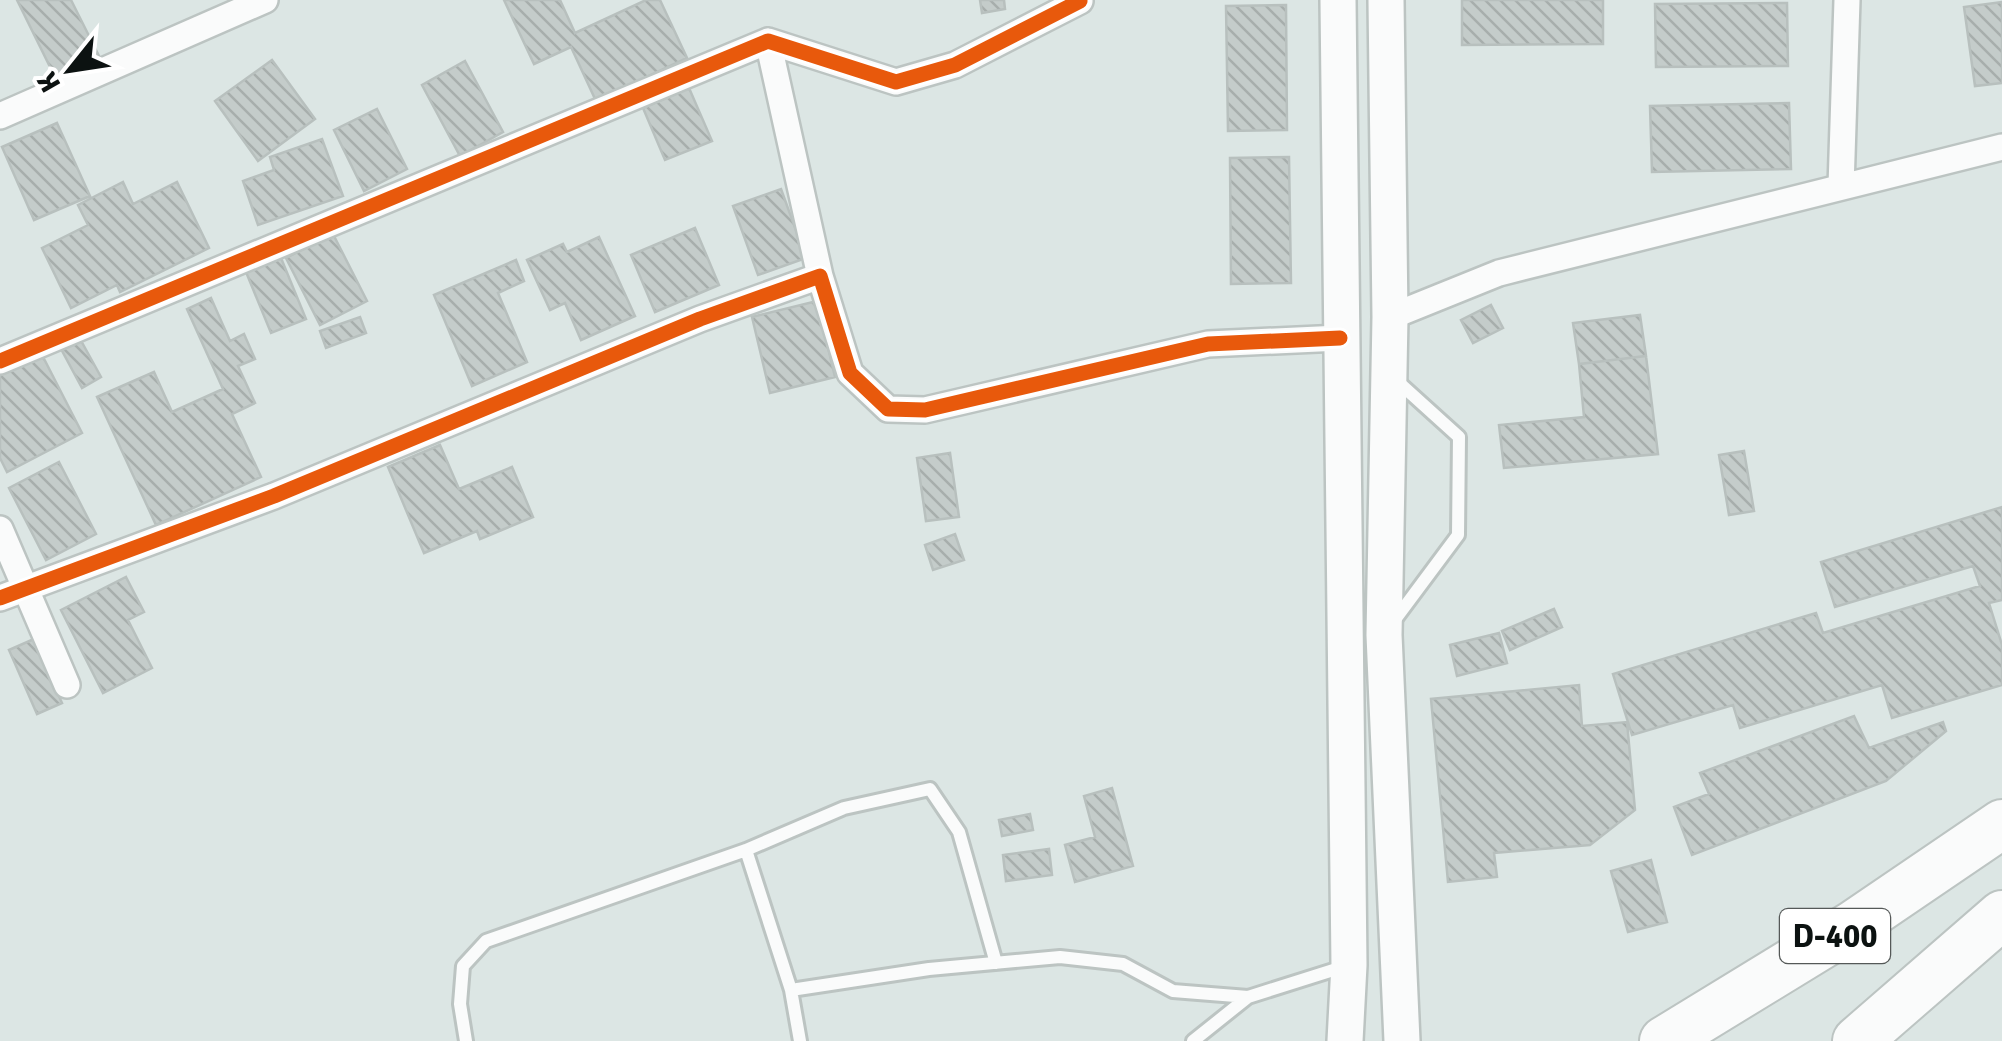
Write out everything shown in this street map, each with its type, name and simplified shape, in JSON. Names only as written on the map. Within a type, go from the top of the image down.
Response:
[{"type":"highway","name":"D-400","points":[[1664,1041],[1852,926],[2002,824]]},
{"type":"highway","name":"D-400","points":[[1857,1041],[2002,915]]},
{"type":"street","points":[[0,116],[265,0]]},
{"type":"street","points":[[1338,0],[1348,965],[1345,1041]]},
{"type":"street","points":[[1386,0],[1390,374],[1384,635],[1402,1041]]},
{"type":"street","points":[[1841,187],[1848,0]]},
{"type":"street","points":[[0,361],[768,41],[896,82],[956,64],[1080,1]]},
{"type":"street","points":[[768,41],[820,276],[850,373],[888,409],[924,410],[1208,344],[1340,338]]},
{"type":"street","points":[[1390,317],[1499,273],[2002,148]]},
{"type":"street","points":[[11,593],[274,496],[700,319],[820,276]]},
{"type":"street","points":[[0,529],[11,593],[67,685]]},
{"type":"lane","points":[[1384,635],[1458,535],[1459,437],[1390,374]]},
{"type":"lane","points":[[466,1041],[460,1004],[462,966],[486,941],[746,850],[844,808],[930,788],[959,832],[996,962]]},
{"type":"lane","points":[[746,850],[792,990],[800,1041]]},
{"type":"lane","points":[[792,990],[1060,956],[1123,964],[1173,991],[1248,997]]},
{"type":"lane","points":[[1192,1041],[1248,997],[1348,965]]},
{"type":"building","points":[[17,0],[71,0],[100,58],[56,79]]},
{"type":"building","points":[[504,0],[560,0],[575,33],[646,0],[660,0],[687,58],[596,101],[571,47],[534,64]]},
{"type":"building","points":[[980,0],[1004,0],[1005,9],[982,13]]},
{"type":"building","points":[[1462,0],[1603,0],[1603,44],[1462,45]]},
{"type":"building","points":[[2002,2],[2002,83],[1975,86],[1964,7]]},
{"type":"building","points":[[1787,3],[1788,66],[1656,67],[1655,4]]},
{"type":"building","points":[[1286,5],[1287,130],[1228,131],[1226,6]]},
{"type":"building","points":[[272,60],[315,119],[258,161],[215,101]]},
{"type":"building","points":[[465,61],[503,132],[460,156],[422,85]]},
{"type":"building","points":[[689,88],[712,141],[665,160],[643,108]]},
{"type":"building","points":[[1789,103],[1791,169],[1652,172],[1650,106]]},
{"type":"building","points":[[377,109],[407,169],[364,191],[334,130]]},
{"type":"building","points":[[57,123],[90,196],[34,220],[2,147]]},
{"type":"building","points":[[322,139],[343,196],[258,225],[243,181],[274,170],[270,157]]},
{"type":"building","points":[[1289,157],[1291,283],[1231,284],[1230,158]]},
{"type":"building","points":[[123,182],[133,204],[177,182],[209,248],[120,292],[117,285],[71,308],[42,248],[88,225],[78,205]]},
{"type":"building","points":[[781,189],[806,258],[758,275],[733,206]]},
{"type":"building","points":[[695,228],[719,285],[655,312],[631,255]]},
{"type":"building","points":[[333,234],[367,301],[320,325],[286,258]]},
{"type":"building","points":[[599,237],[635,316],[581,340],[565,303],[550,310],[527,260],[563,244],[567,252]]},
{"type":"building","points":[[281,258],[306,319],[271,333],[246,272]]},
{"type":"building","points":[[516,260],[524,281],[498,293],[527,362],[472,386],[434,295]]},
{"type":"building","points":[[211,298],[230,341],[244,334],[255,359],[238,366],[255,403],[232,414],[261,477],[156,525],[97,397],[154,372],[172,412],[223,389],[187,309]]},
{"type":"building","points":[[817,301],[835,377],[770,393],[752,317]]},
{"type":"building","points":[[1491,305],[1503,328],[1473,343],[1461,320]]},
{"type":"building","points":[[1640,315],[1646,356],[1579,364],[1573,323]]},
{"type":"building","points":[[360,317],[366,333],[326,348],[320,331]]},
{"type":"building","points":[[79,337],[101,377],[82,388],[60,347]]},
{"type":"building","points":[[39,349],[82,433],[7,472],[0,458],[0,369]]},
{"type":"building","points":[[1646,356],[1658,454],[1504,468],[1499,425],[1584,417],[1579,364]]},
{"type":"building","points":[[440,445],[459,489],[512,467],[533,517],[480,539],[477,531],[424,553],[388,467]]},
{"type":"building","points":[[1744,451],[1754,511],[1729,515],[1719,455]]},
{"type":"building","points":[[950,453],[959,517],[926,521],[917,458]]},
{"type":"building","points":[[59,462],[96,534],[46,560],[9,488]]},
{"type":"building","points":[[2002,507],[2002,600],[1989,603],[2002,645],[2002,685],[1892,718],[1882,685],[1740,728],[1733,705],[1632,735],[1613,674],[1816,613],[1823,633],[1980,586],[1973,566],[1835,607],[1821,562]]},
{"type":"building","points":[[955,534],[964,560],[933,570],[925,545]]},
{"type":"building","points":[[126,577],[144,612],[128,620],[152,668],[103,693],[61,610]]},
{"type":"building","points":[[1554,609],[1562,627],[1510,650],[1502,631]]},
{"type":"building","points":[[1499,633],[1507,663],[1457,676],[1450,645]]},
{"type":"building","points":[[34,639],[62,703],[37,714],[9,650]]},
{"type":"building","points":[[1579,685],[1582,726],[1627,722],[1635,810],[1590,845],[1494,853],[1497,877],[1448,882],[1431,699]]},
{"type":"building","points":[[1854,716],[1869,748],[1943,722],[1946,731],[1886,781],[1692,855],[1674,807],[1709,794],[1700,773]]},
{"type":"building","points":[[1112,788],[1133,866],[1075,882],[1065,845],[1095,837],[1084,796]]},
{"type":"building","points":[[1030,814],[1033,830],[1002,836],[999,820]]},
{"type":"building","points":[[1049,849],[1052,875],[1006,881],[1003,855]]},
{"type":"building","points":[[1651,860],[1667,922],[1628,932],[1611,871]]},
{"type":"cycle path","points":[[0,361],[768,41],[896,82],[955,65],[1080,1]]},
{"type":"cycle path","points":[[0,598],[274,496],[700,319],[820,276],[850,373],[888,409],[925,410],[1208,344],[1340,338]]}]
